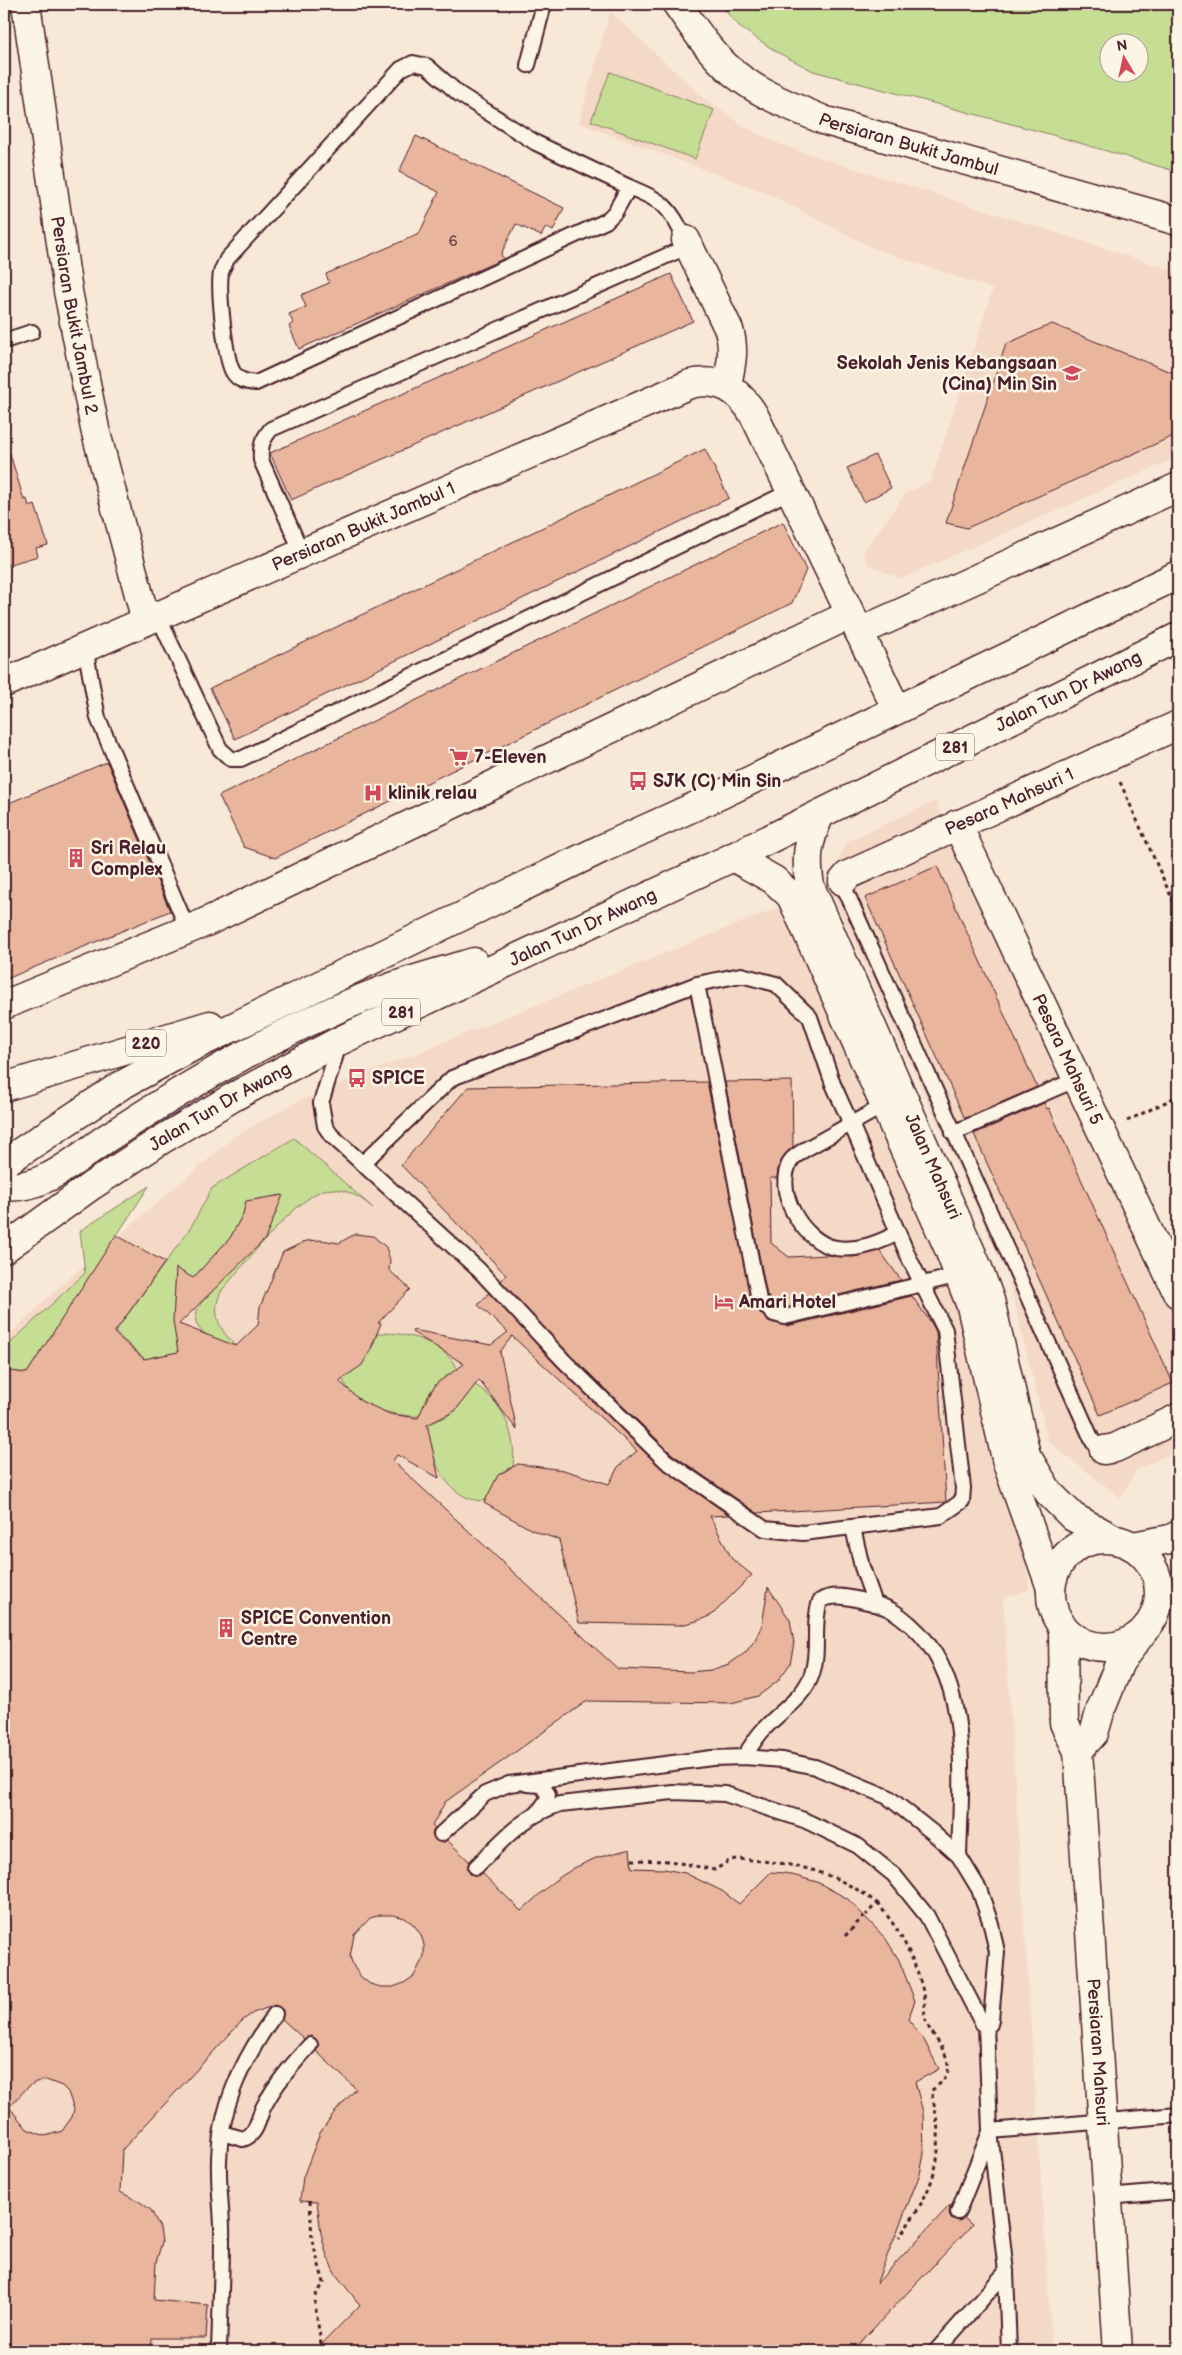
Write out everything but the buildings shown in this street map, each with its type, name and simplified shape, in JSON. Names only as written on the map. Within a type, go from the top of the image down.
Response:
[{"type":"street","name":"Persiaran Bukit Jambul 2","points":[[26,4],[68,291],[91,410],[152,619]]},
{"type":"street","name":"Persiaran Bukit Jambul","points":[[677,4],[706,45],[742,80],[782,102],[826,122],[1178,221]]},
{"type":"street","points":[[687,244],[729,330],[733,345],[727,385],[739,394],[754,415],[896,708]]},
{"type":"street","name":"Persiaran Bukit Jambul 1","points":[[4,683],[690,384],[702,381],[727,385]]},
{"type":"street","points":[[4,1005],[188,930],[855,623],[1178,487]]},
{"type":"street","points":[[4,1163],[120,1086],[192,1047],[896,708],[1178,575]]},
{"type":"street","name":"Jalan Tun Dr Awang","points":[[4,1249],[91,1186],[161,1140],[235,1096],[340,1041],[733,857],[1178,637]]},
{"type":"street","name":"Pesara Mahsuri 1","points":[[842,881],[848,875],[957,824],[1178,725]]},
{"type":"street","points":[[733,857],[774,880],[800,891],[807,865],[808,844],[820,814]]},
{"type":"street","name":"Pesara Mahsuri 5","points":[[957,824],[1178,1294]]},
{"type":"street","name":"Jalan Mahsuri","points":[[800,891],[885,1105],[960,1275],[1016,1459]]},
{"type":"street","name":"Jalan Mahsuri","points":[[800,891],[978,1268],[990,1300],[1016,1459]]},
{"type":"street","points":[[4,1186],[26,1186],[54,1174],[108,1138],[215,1072],[268,1043],[364,998],[405,983],[569,933]]},
{"type":"street","name":"220","points":[[4,1087],[154,1040],[288,1002]]},
{"type":"street","points":[[1104,1450],[1115,1448],[1178,1418]]},
{"type":"street","points":[[1016,1459],[1073,1517],[1144,1555],[1153,1568],[1158,1582],[1158,1597],[1152,1619],[1136,1636],[1122,1643],[1106,1646],[1083,1641],[1063,1627],[1054,1608],[1051,1588],[1016,1459]]},
{"type":"street","points":[[1051,1588],[1056,1570],[1066,1556],[1080,1545],[1098,1539],[1124,1543],[1170,1539],[1178,1535]]},
{"type":"street","points":[[1078,1752],[1094,1733],[1101,1709],[1120,1662],[1178,1582]]},
{"type":"street","name":"Persiaran Mahsuri","points":[[1063,1627],[1064,1723],[1078,1752],[1118,2351]]},
{"type":"lane","points":[[528,65],[544,4]]},
{"type":"lane","points":[[302,553],[260,460],[262,439],[271,429],[687,244],[672,213],[664,204],[629,186],[536,143],[459,94],[427,66],[413,63],[401,69],[227,259],[221,272],[220,286],[228,361],[234,374],[242,381],[256,383],[606,221],[615,212],[629,186]]},
{"type":"lane","points":[[4,341],[32,332]]},
{"type":"lane","points":[[152,619],[220,748],[231,759],[241,759],[791,491]]},
{"type":"lane","points":[[85,647],[98,718],[188,930]]},
{"type":"lane","points":[[842,881],[953,1133],[1093,1442],[1104,1450]]},
{"type":"lane","points":[[340,1041],[321,1103],[325,1126],[331,1135],[362,1164],[480,1270],[564,1361],[666,1462],[765,1529],[803,1533],[941,1516],[962,1501],[963,1488],[945,1330],[898,1233],[833,1084],[810,1017],[776,984],[741,975],[697,984],[452,1078],[362,1164]]},
{"type":"lane","points":[[697,984],[759,1300],[774,1314],[785,1318],[960,1275]]},
{"type":"lane","points":[[953,1133],[1077,1079]]},
{"type":"lane","points":[[885,1105],[804,1150],[792,1159],[787,1171],[786,1197],[793,1213],[818,1241],[834,1248],[858,1249],[876,1244],[898,1233]]},
{"type":"lane","points":[[853,1528],[862,1567],[875,1604]]},
{"type":"lane","points":[[744,1757],[764,1729],[800,1695],[812,1675],[816,1655],[817,1611],[820,1601],[828,1597],[849,1597],[892,1608],[926,1638],[943,1665],[954,1702],[962,1758],[959,1856]]},
{"type":"lane","points":[[441,1834],[485,1794],[508,1784],[712,1758],[744,1757],[783,1760],[815,1767],[888,1797],[959,1856],[979,1889],[991,1924],[997,1952],[991,2020],[990,2024],[986,2025]]},
{"type":"lane","points":[[508,1784],[534,1784],[545,1788],[548,1794],[547,1800],[539,1811]]},
{"type":"lane","points":[[476,1867],[520,1823],[539,1811],[560,1804],[697,1791],[725,1794],[804,1820],[858,1846],[894,1874],[926,1916],[982,2023],[986,2025]]},
{"type":"lane","points":[[219,2351],[222,2239],[219,2170],[222,2133],[228,2100],[243,2063],[275,2014]]},
{"type":"lane","points":[[986,2025],[990,2131],[1006,2272],[1009,2351]]},
{"type":"lane","points":[[222,2133],[244,2139],[253,2134],[273,2090],[284,2074],[310,2045]]},
{"type":"lane","points":[[990,2131],[1178,2115]]},
{"type":"lane","points":[[958,2212],[990,2131]]},
{"type":"lane","points":[[1107,2197],[1178,2191]]},
{"type":"lane","points":[[936,2351],[1006,2272]]},
{"type":"path","points":[[1109,756],[1178,912]]},
{"type":"path","points":[[1102,1132],[1178,1096]]},
{"type":"path","points":[[632,1860],[670,1861],[715,1870],[735,1859],[804,1867],[844,1881],[877,1903],[891,1919],[912,1954],[926,2003],[926,2020],[946,2057],[948,2069],[945,2078],[931,2091],[938,2124],[939,2145],[934,2177],[920,2206],[899,2236]]},
{"type":"path","points":[[845,1936],[877,1903]]},
{"type":"path","points":[[310,2201],[312,2240],[324,2283],[316,2295],[315,2304],[322,2351]]},
{"type":"shaded area","name":"Sekolah Jenis Kebangsaan (Cina) Min Sin","points":[[610,11],[701,96],[745,127],[781,145],[1178,272],[1178,457],[900,579],[868,564],[863,552],[906,493],[931,481],[993,289],[873,248],[762,191],[579,123]]},
{"type":"shaded area","points":[[935,801],[1178,1313],[1178,1450],[1136,1470],[1121,1498],[1048,1441],[1008,1276],[829,888],[846,842]]},
{"type":"shaded area","points":[[795,901],[967,1301],[1027,1548],[1029,1590],[1003,1598],[1052,2351],[4,2351],[4,1339],[69,1278],[237,1135],[298,1101]]},
{"type":"green space","points":[[719,4],[1178,4],[1178,172],[1049,134],[813,71],[777,52],[741,28]]},
{"type":"green space","points":[[610,72],[714,110],[695,159],[591,121]]},
{"type":"green space","points":[[294,1138],[373,1208],[351,1193],[331,1189],[324,1190],[299,1206],[270,1234],[222,1290],[218,1298],[218,1320],[225,1334],[236,1346],[204,1333],[196,1321],[196,1313],[201,1303],[263,1238],[278,1196],[246,1202],[243,1214],[230,1238],[184,1288],[177,1313],[179,1354],[155,1356],[146,1360],[115,1332],[191,1227],[212,1188]]},
{"type":"green space","points":[[149,1186],[27,1373],[9,1371],[4,1386],[4,1349],[85,1273],[80,1231]]},
{"type":"green space","points":[[387,1333],[409,1336],[430,1343],[448,1356],[460,1374],[452,1375],[439,1382],[426,1400],[422,1416],[398,1415],[374,1408],[354,1395],[346,1386],[341,1375],[365,1359],[372,1349],[377,1334]]},
{"type":"green space","points":[[469,1382],[490,1396],[498,1406],[505,1417],[512,1441],[513,1467],[502,1472],[496,1479],[490,1500],[476,1500],[463,1496],[452,1487],[436,1463],[429,1435],[428,1422],[444,1418],[456,1410],[465,1398]]},
{"type":"place","name":"Sekolah Jenis Kebangsaan (Cina) Min Sin","points":[[1072,373]]},
{"type":"place","name":"7-Eleven","points":[[459,757]]},
{"type":"place","name":"SJK (C) Min Sin","points":[[638,781]]},
{"type":"place","name":"klinik relau","points":[[373,793]]},
{"type":"place","name":"Sri Relau Complex","points":[[76,858]]},
{"type":"place","name":"SPICE","points":[[357,1078]]},
{"type":"place","name":"Amari Hotel","points":[[724,1302]]},
{"type":"place","name":"SPICE Convention Centre","points":[[226,1628]]}]
